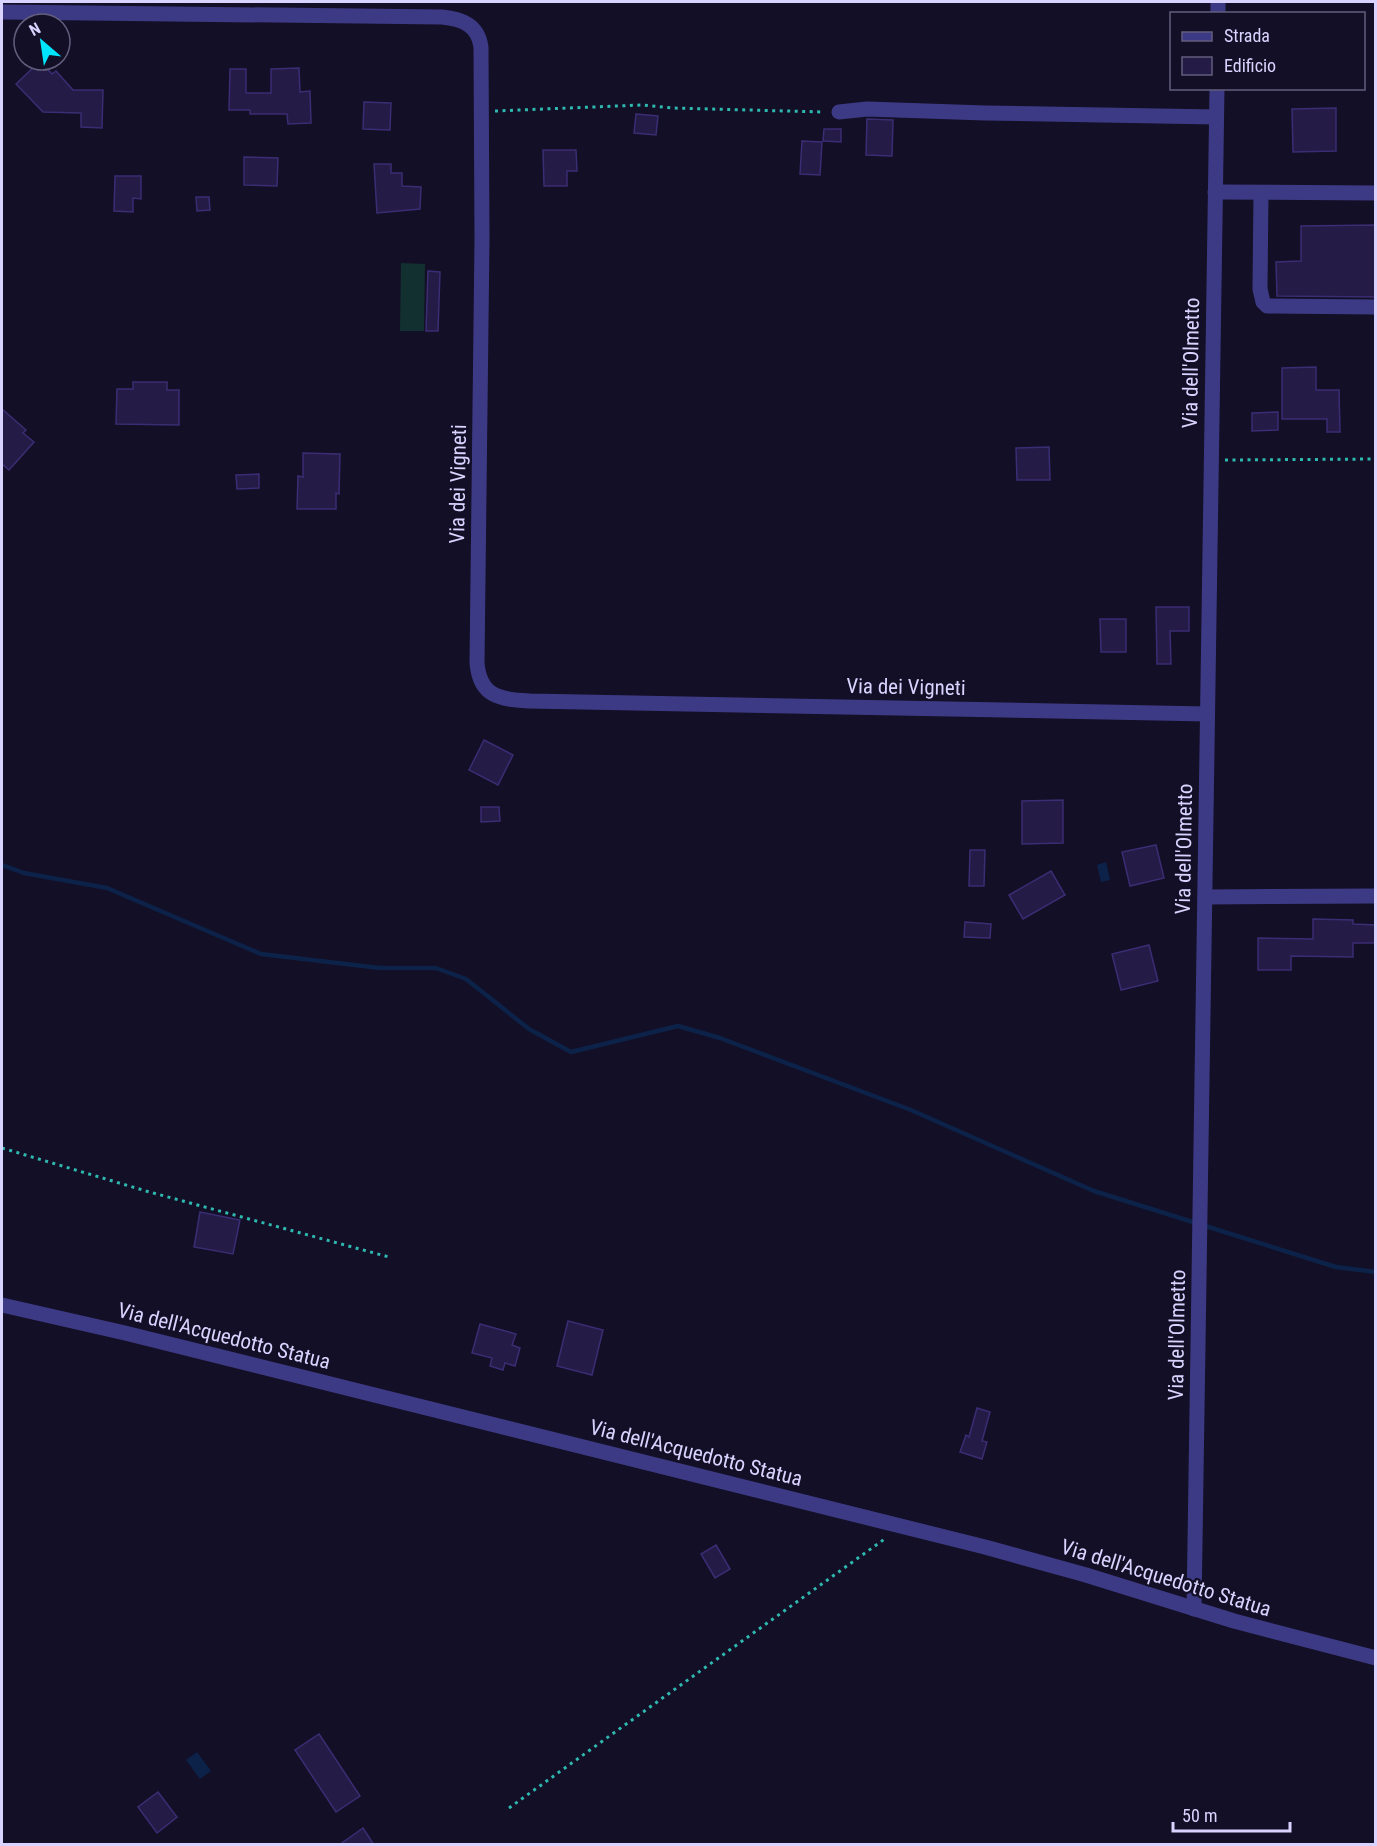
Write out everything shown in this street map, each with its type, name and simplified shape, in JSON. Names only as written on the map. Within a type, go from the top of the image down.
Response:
[{"type":"street","name":"Via dei Vigneti","points":[[2,12],[453,18],[470,25],[477,32],[480,39],[482,248],[477,663],[480,679],[489,692],[501,699],[1207,714]]},
{"type":"street","name":"Via dell'Olmetto","points":[[1194,1609],[1216,90]]},
{"type":"street","points":[[839,112],[867,109],[1216,117]]},
{"type":"street","points":[[1215,192],[1376,193]]},
{"type":"street","points":[[1261,193],[1260,289],[1263,302],[1267,306],[1376,307]]},
{"type":"street","points":[[1205,897],[1376,896]]},
{"type":"street","name":"Via dell'Acquedotto Statua","points":[[2,1305],[145,1338],[903,1526],[1037,1561],[1194,1609],[1376,1658]]},
{"type":"path","points":[[481,112],[642,105],[672,108],[839,112]]},
{"type":"path","points":[[1211,460],[1376,459]]},
{"type":"path","points":[[2,1148],[146,1191],[389,1257]]},
{"type":"path","points":[[509,1808],[903,1526]]},
{"type":"green space","points":[[401,263],[425,264],[424,331],[400,331]]},
{"type":"water","points":[[1106,862],[1110,880],[1101,882],[1097,865]]},
{"type":"water","points":[[197,1752],[211,1771],[200,1779],[186,1760]]},
{"type":"building","points":[[299,68],[300,92],[310,91],[311,123],[288,124],[287,114],[250,114],[250,110],[229,110],[230,69],[246,69],[246,93],[271,93],[271,69]]},
{"type":"building","points":[[29,72],[50,72],[52,74],[57,72],[73,90],[103,90],[102,128],[81,127],[81,113],[43,112],[16,84]]},
{"type":"building","points":[[364,102],[391,103],[390,130],[363,129]]},
{"type":"building","points":[[1336,108],[1336,151],[1293,152],[1292,109]]},
{"type":"building","points":[[636,114],[658,116],[656,135],[634,133]]},
{"type":"building","points":[[867,119],[893,120],[892,156],[866,155]]},
{"type":"building","points":[[824,129],[841,129],[841,142],[823,141]]},
{"type":"building","points":[[802,141],[822,142],[820,175],[800,174]]},
{"type":"building","points":[[543,150],[576,150],[577,171],[567,171],[567,186],[544,186]]},
{"type":"building","points":[[244,157],[278,158],[277,186],[244,185]]},
{"type":"building","points":[[374,164],[391,164],[391,173],[402,173],[402,186],[421,187],[420,209],[377,213]]},
{"type":"building","points":[[115,176],[141,176],[141,199],[133,198],[133,212],[114,211]]},
{"type":"building","points":[[196,197],[209,197],[210,210],[197,211]]},
{"type":"building","points":[[1376,225],[1376,297],[1277,296],[1276,262],[1301,261],[1301,226]]},
{"type":"building","points":[[428,271],[440,272],[438,331],[426,331]]},
{"type":"building","points":[[1316,367],[1316,390],[1339,390],[1340,432],[1327,432],[1327,419],[1282,419],[1282,368]]},
{"type":"building","points":[[133,382],[167,382],[167,390],[179,390],[179,425],[116,424],[117,389],[133,389]]},
{"type":"building","points":[[2,409],[26,430],[23,433],[34,442],[9,470],[2,464]]},
{"type":"building","points":[[1278,412],[1278,430],[1252,431],[1252,413]]},
{"type":"building","points":[[1049,447],[1050,480],[1017,480],[1016,448]]},
{"type":"building","points":[[303,453],[340,454],[339,494],[336,493],[336,509],[297,509],[298,476],[303,477]]},
{"type":"building","points":[[259,474],[259,488],[237,489],[236,475]]},
{"type":"building","points":[[1156,607],[1189,607],[1189,631],[1170,631],[1171,664],[1157,664]]},
{"type":"building","points":[[1100,619],[1126,619],[1126,652],[1101,652]]},
{"type":"building","points":[[484,740],[513,755],[498,785],[469,770]]},
{"type":"building","points":[[1063,800],[1063,843],[1022,844],[1022,801]]},
{"type":"building","points":[[481,807],[499,807],[500,821],[481,822]]},
{"type":"building","points":[[1156,845],[1164,878],[1130,886],[1122,852]]},
{"type":"building","points":[[970,850],[985,850],[984,886],[969,886]]},
{"type":"building","points":[[1051,871],[1065,895],[1023,919],[1009,895]]},
{"type":"building","points":[[1313,919],[1353,920],[1353,924],[1376,925],[1376,943],[1353,943],[1353,957],[1291,956],[1291,970],[1258,970],[1258,938],[1313,939]]},
{"type":"building","points":[[965,922],[991,924],[990,938],[964,937]]},
{"type":"building","points":[[1149,945],[1158,981],[1121,990],[1112,954]]},
{"type":"building","points":[[200,1212],[240,1220],[233,1254],[194,1247]]},
{"type":"building","points":[[568,1321],[603,1330],[592,1375],[557,1366]]},
{"type":"building","points":[[480,1324],[516,1334],[512,1345],[520,1348],[515,1366],[505,1363],[503,1370],[490,1366],[492,1358],[472,1353]]},
{"type":"building","points":[[977,1408],[990,1412],[982,1441],[987,1442],[982,1459],[960,1452],[966,1435],[969,1437]]},
{"type":"building","points":[[716,1545],[730,1569],[715,1578],[701,1554]]},
{"type":"building","points":[[319,1734],[360,1796],[336,1812],[295,1750]]},
{"type":"building","points":[[158,1792],[177,1817],[157,1833],[138,1807]]},
{"type":"building","points":[[363,1828],[374,1845],[339,1845]]},
{"type":"waterway","points":[[2,865],[24,873],[107,888],[261,954],[380,968],[436,968],[466,979],[529,1029],[571,1052],[678,1026],[720,1038],[911,1110],[1094,1191],[1336,1267],[1376,1272]]}]
